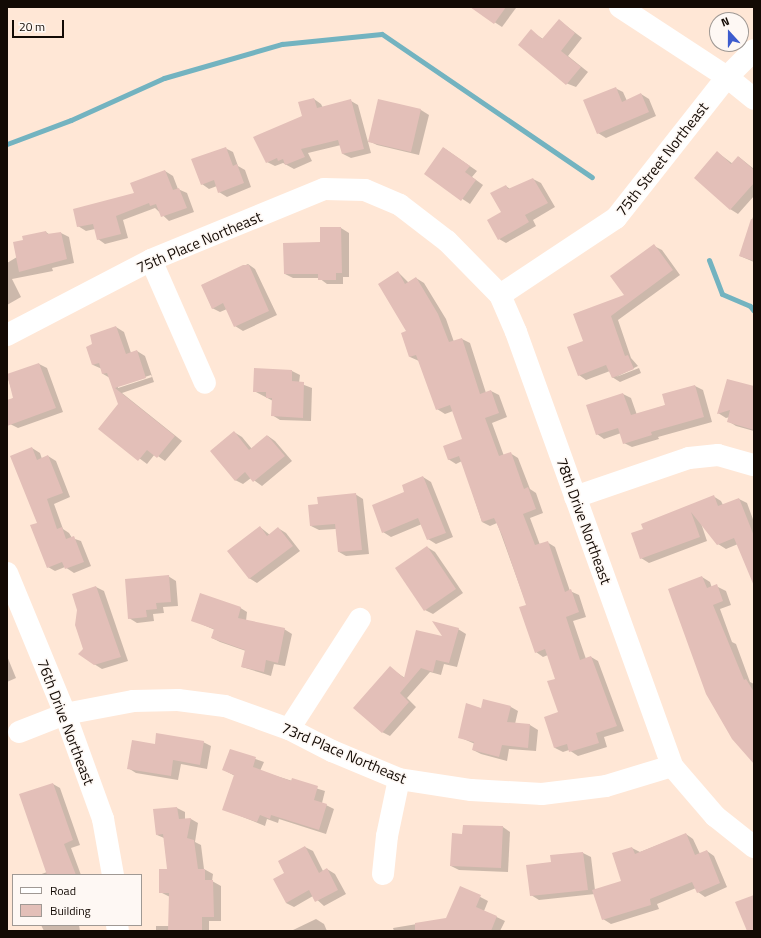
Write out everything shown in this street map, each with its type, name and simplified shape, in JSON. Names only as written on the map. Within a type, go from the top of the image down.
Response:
[{"type":"street","points":[[620,7],[727,77],[754,99]]},
{"type":"street","name":"75th Street Northeast","points":[[500,295],[616,218],[727,77],[754,50]]},
{"type":"street","name":"75th Place Northeast","points":[[7,335],[151,260],[324,189],[365,190],[400,205]]},
{"type":"street","name":"78th Drive Northeast","points":[[400,205],[447,241],[500,295],[516,332],[672,766],[715,816],[754,847]]},
{"type":"street","points":[[151,260],[205,383]]},
{"type":"street","points":[[576,498],[689,458],[718,455],[754,465]]},
{"type":"street","name":"76th Drive Northeast","points":[[7,573],[65,714],[103,818],[113,874]]},
{"type":"street","points":[[289,729],[360,619]]},
{"type":"street","name":"73rd Place Northeast","points":[[19,732],[65,714],[133,701],[178,700],[225,706],[289,729],[332,752],[399,779],[471,790],[542,794],[606,786],[672,766]]},
{"type":"street","points":[[384,874],[387,836],[399,779]]},
{"type":"building","points":[[470,7],[506,7],[494,24]]},
{"type":"building","points":[[559,19],[575,33],[561,51],[581,67],[566,85],[518,45],[531,29],[542,39]]},
{"type":"building","points":[[616,87],[622,102],[641,93],[649,112],[597,134],[583,100]]},
{"type":"building","points":[[314,98],[317,108],[351,99],[364,149],[342,154],[338,140],[301,149],[305,157],[285,165],[283,159],[278,161],[277,158],[266,163],[253,137],[302,116],[298,102]]},
{"type":"building","points":[[378,99],[421,109],[411,152],[368,142]]},
{"type":"building","points":[[226,147],[233,166],[237,164],[244,183],[218,193],[214,180],[201,185],[191,159]]},
{"type":"building","points":[[443,147],[470,166],[465,172],[476,180],[461,201],[424,174]]},
{"type":"building","points":[[717,151],[731,164],[738,156],[754,170],[754,183],[730,210],[694,178]]},
{"type":"building","points":[[165,170],[173,190],[179,188],[187,208],[161,217],[156,204],[150,206],[149,203],[116,216],[121,234],[97,240],[93,224],[77,227],[73,209],[134,193],[130,183]]},
{"type":"building","points":[[533,178],[548,203],[525,215],[529,222],[498,240],[487,220],[501,212],[490,193],[506,185],[508,189]]},
{"type":"building","points":[[751,219],[754,220],[754,261],[739,256]]},
{"type":"building","points":[[320,227],[341,227],[342,273],[336,273],[336,280],[318,280],[318,274],[284,274],[283,243],[320,242]]},
{"type":"building","points":[[46,231],[47,234],[61,232],[67,259],[19,272],[13,242],[23,240],[22,236]]},
{"type":"building","points":[[654,244],[673,270],[611,316],[625,356],[628,355],[634,369],[612,378],[606,365],[578,376],[567,347],[583,341],[573,314],[624,295],[610,276]]},
{"type":"building","points":[[243,265],[249,265],[269,311],[234,327],[223,303],[212,309],[201,285]]},
{"type":"building","points":[[398,271],[405,284],[416,277],[438,314],[449,342],[462,338],[480,394],[491,390],[499,413],[485,418],[499,456],[511,452],[524,489],[528,487],[536,509],[523,514],[535,545],[548,541],[565,592],[571,589],[579,612],[566,617],[580,660],[591,656],[617,726],[596,733],[599,743],[569,752],[567,744],[554,748],[544,717],[558,712],[547,681],[555,679],[545,649],[535,653],[519,607],[526,605],[502,535],[494,518],[482,522],[459,456],[448,460],[443,446],[462,439],[450,405],[436,410],[416,355],[409,357],[401,333],[406,331],[378,284]]},
{"type":"building","points":[[116,326],[126,354],[137,350],[146,378],[115,388],[175,436],[157,458],[147,450],[138,461],[98,429],[118,404],[107,373],[102,374],[99,363],[92,365],[86,347],[92,344],[90,335]]},
{"type":"building","points":[[39,363],[56,408],[7,426],[7,400],[13,398],[7,374]]},
{"type":"building","points":[[254,368],[292,370],[292,381],[304,382],[303,418],[271,416],[272,398],[266,398],[266,392],[253,392]]},
{"type":"building","points":[[727,379],[754,386],[754,430],[727,422],[730,410],[717,414]]},
{"type":"building","points":[[695,385],[704,417],[651,432],[652,435],[623,444],[618,428],[596,435],[586,405],[623,393],[631,415],[665,405],[662,394]]},
{"type":"building","points":[[234,431],[249,450],[267,435],[285,456],[253,482],[245,472],[235,481],[210,451]]},
{"type":"building","points":[[32,447],[37,460],[48,455],[63,493],[47,499],[57,529],[62,527],[66,539],[74,536],[84,562],[65,569],[62,562],[47,568],[30,525],[37,523],[10,456]]},
{"type":"building","points":[[423,476],[446,533],[427,540],[418,518],[382,533],[372,505],[404,492],[402,485]]},
{"type":"building","points":[[356,493],[362,550],[338,552],[335,524],[310,526],[308,505],[318,504],[317,497]]},
{"type":"building","points":[[714,495],[718,506],[739,498],[754,536],[754,586],[734,538],[717,545],[691,512],[700,537],[640,559],[631,533],[643,529],[641,524]]},
{"type":"building","points":[[260,526],[267,536],[278,527],[293,546],[249,579],[227,551]]},
{"type":"building","points":[[427,546],[456,589],[424,611],[395,568]]},
{"type":"building","points":[[169,575],[171,602],[156,603],[157,609],[146,610],[147,617],[128,619],[125,579]]},
{"type":"building","points":[[702,576],[707,588],[717,584],[723,601],[713,605],[744,680],[746,679],[754,692],[754,764],[732,739],[706,694],[668,589]]},
{"type":"building","points":[[96,586],[121,657],[94,665],[78,654],[83,649],[75,625],[77,610],[72,594]]},
{"type":"building","points":[[200,593],[241,607],[238,618],[285,628],[278,663],[266,660],[264,672],[241,667],[245,650],[211,638],[214,629],[191,621]]},
{"type":"building","points":[[432,621],[459,628],[449,663],[436,660],[433,672],[421,668],[400,693],[409,702],[382,733],[353,708],[390,666],[404,678],[416,630],[442,636]]},
{"type":"building","points":[[483,699],[511,706],[507,722],[530,724],[528,748],[502,745],[499,757],[472,750],[474,742],[458,738],[466,703],[481,708]]},
{"type":"building","points":[[156,733],[204,741],[200,765],[173,760],[171,776],[127,769],[132,740],[155,744]]},
{"type":"building","points":[[230,749],[256,757],[253,767],[291,781],[292,778],[318,786],[314,800],[327,804],[319,830],[271,815],[270,819],[260,815],[257,822],[222,810],[234,775],[222,770]]},
{"type":"building","points":[[53,783],[73,840],[64,844],[76,874],[47,874],[19,794]]},
{"type":"building","points":[[177,807],[179,819],[191,818],[187,838],[194,840],[198,869],[205,869],[205,880],[213,880],[214,917],[202,917],[202,931],[168,931],[169,893],[159,893],[159,869],[167,869],[163,834],[156,835],[153,809]]},
{"type":"building","points":[[463,825],[503,826],[501,868],[450,866],[452,833],[462,834]]},
{"type":"building","points":[[686,833],[695,855],[707,850],[720,883],[697,893],[692,882],[650,899],[651,905],[602,920],[592,890],[621,881],[612,853],[632,847],[635,854]]},
{"type":"building","points":[[305,846],[319,873],[327,868],[338,890],[315,902],[309,890],[286,903],[273,879],[284,873],[278,861]]},
{"type":"building","points":[[583,852],[588,890],[530,896],[526,865],[551,862],[550,855]]},
{"type":"building","points":[[460,886],[481,895],[476,907],[497,916],[491,931],[415,931],[415,923],[446,918]]},
{"type":"building","points":[[754,895],[754,931],[747,931],[735,902]]},
{"type":"waterway","points":[[7,144],[71,120],[164,78],[282,44],[382,34],[592,177]]},
{"type":"waterway","points":[[709,260],[722,294],[750,306],[754,311]]}]
